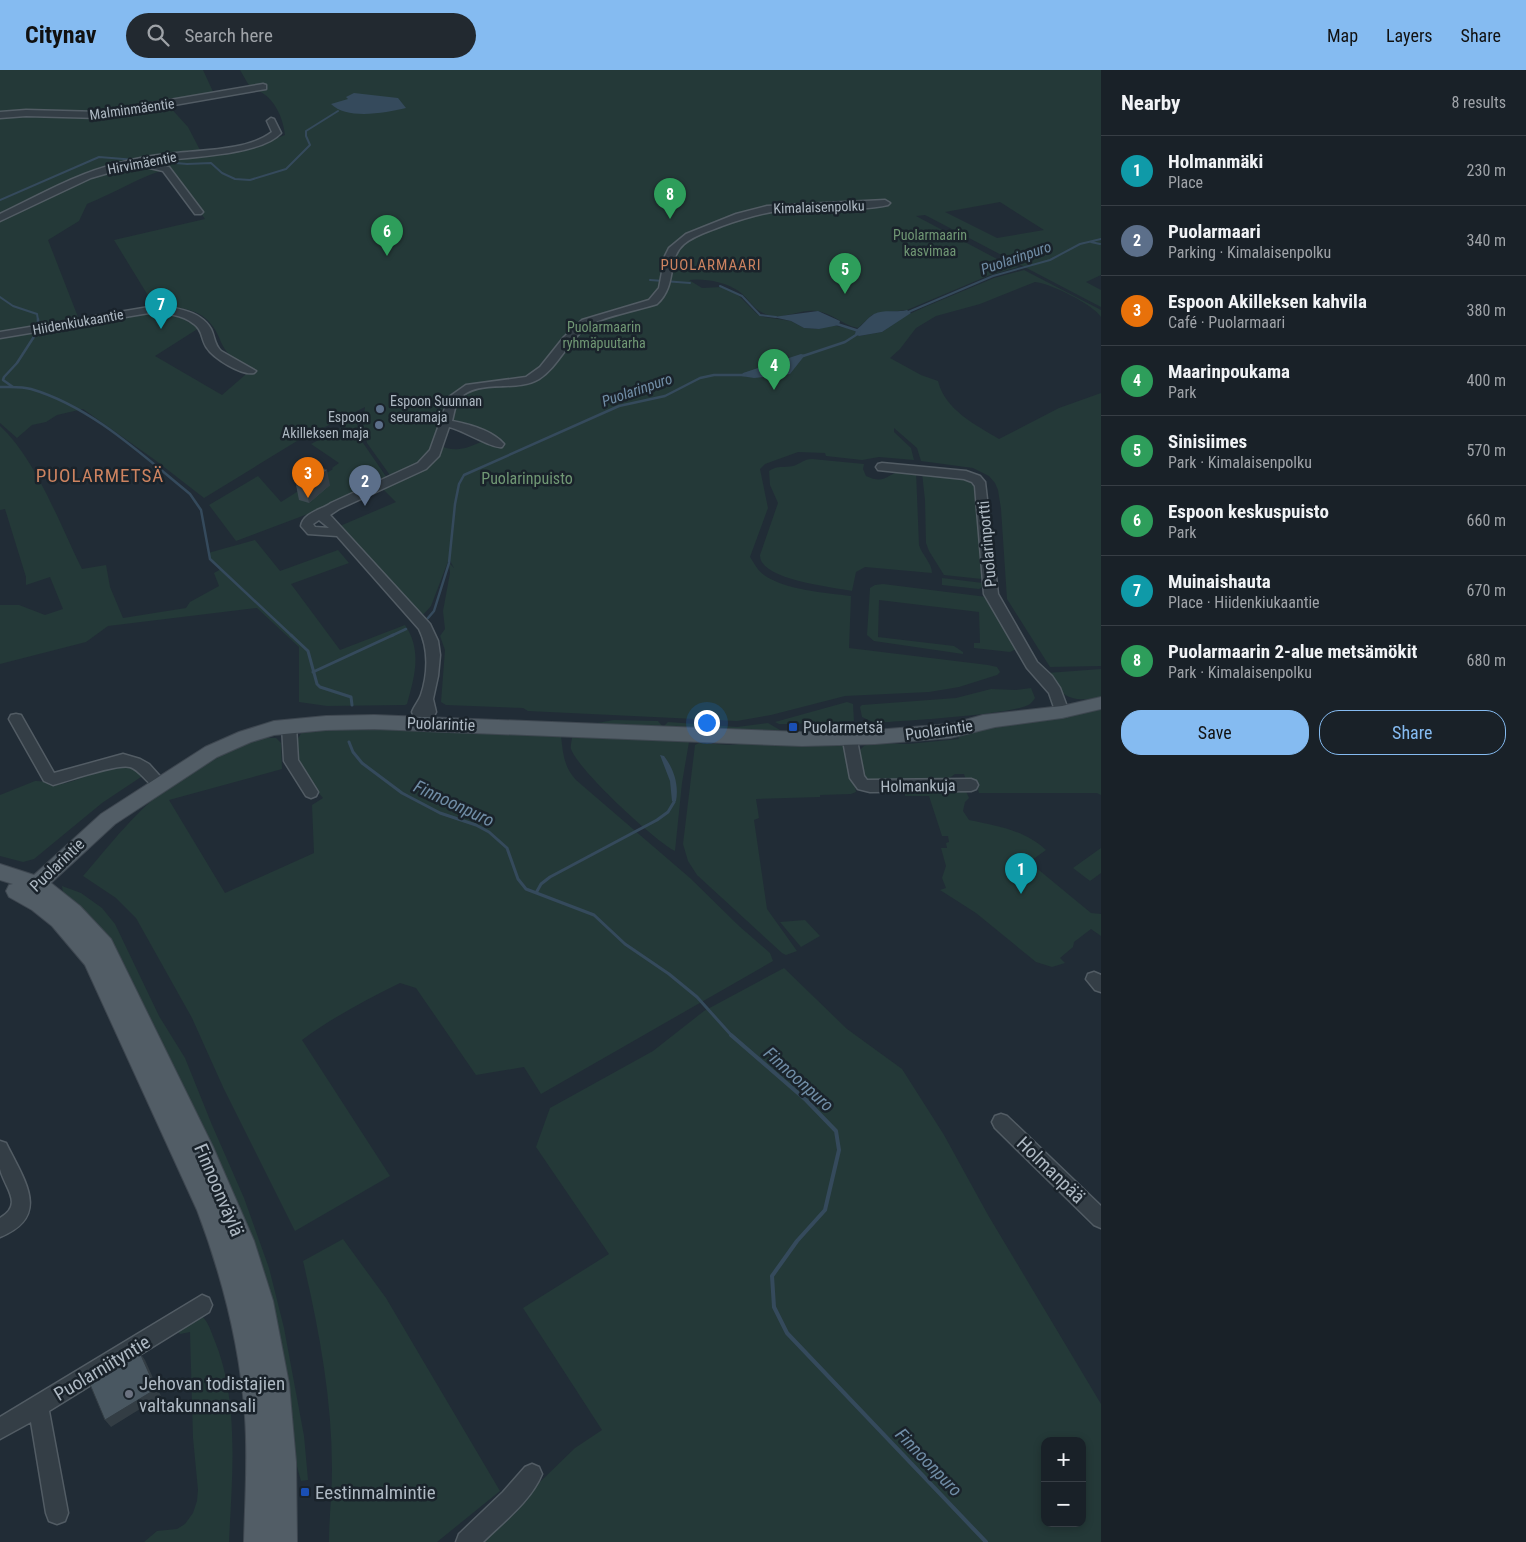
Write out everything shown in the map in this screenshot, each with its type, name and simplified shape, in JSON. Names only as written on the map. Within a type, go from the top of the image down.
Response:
[{"type":"main road","name":"Puolarintie","points":[[36,893],[135,800],[211,752],[245,737],[274,728],[365,722],[423,723],[718,737],[765,737],[950,731],[993,721],[1062,712],[1101,703]]},
{"type":"main road","points":[[0,872],[36,893]]},
{"type":"main road","points":[[0,885],[36,893]]},
{"type":"main road","name":"Finnoonväylä","points":[[36,893],[81,942],[93,960],[208,1207],[222,1243],[247,1338],[257,1399],[257,1542]]},
{"type":"main road","name":"Finnoonväylä","points":[[36,893],[81,919],[104,945],[205,1154],[239,1234],[256,1282],[268,1330],[277,1390],[283,1460],[284,1542]]},
{"type":"street","name":"Malminmäentie","points":[[0,115],[26,113],[100,115],[263,87]]},
{"type":"street","name":"Hirvimäentie","points":[[0,218],[100,171],[136,163],[222,150],[266,140],[274,137],[277,133],[271,122]]},
{"type":"street","points":[[136,163],[166,169],[198,212]]},
{"type":"street","name":"Kimalaisenpolku","points":[[423,723],[429,716],[430,706],[426,699],[434,658],[431,639],[427,631],[346,538],[338,532],[330,519],[320,516],[335,506],[422,466],[433,456],[454,399],[458,394],[480,385],[522,381],[541,373],[560,347],[586,322],[653,302],[662,294],[672,250],[677,244],[703,230],[765,209],[864,206],[885,203]]},
{"type":"street","name":"Hiidenkiukaantie","points":[[0,336],[149,310],[172,311],[187,316],[203,326],[206,329],[210,345],[220,356],[250,372]]},
{"type":"street","points":[[445,423],[486,436],[498,444]]},
{"type":"street","name":"Puolarinportti","points":[[882,467],[966,475],[976,479],[981,485],[992,594],[1032,665],[1033,675],[1050,704],[1062,712]]},
{"type":"street","points":[[16,719],[49,777],[53,779],[123,760],[134,761],[145,767],[160,784]]},
{"type":"street","points":[[290,726],[291,761],[311,792]]},
{"type":"street","name":"Holmankuja","points":[[849,734],[857,778],[862,785],[971,785]]},
{"type":"street","name":"Holmanpää","points":[[1000,1122],[1101,1219]]},
{"type":"street","points":[[0,1149],[22,1202],[20,1212],[13,1221],[0,1228]]},
{"type":"street","name":"Puolarniityntie","points":[[0,1429],[202,1305]]},
{"type":"street","points":[[38,1406],[58,1513]]},
{"type":"street","points":[[467,1542],[511,1500],[532,1474]]},
{"type":"green space","points":[[0,70],[203,70],[215,96],[167,104],[188,127],[201,152],[235,150],[241,152],[285,135],[282,120],[275,106],[265,95],[251,89],[240,70],[1101,70],[1101,275],[1086,282],[1101,290],[1101,307],[925,215],[916,216],[997,259],[1019,267],[990,275],[907,310],[872,315],[858,328],[816,311],[783,316],[770,315],[759,311],[732,287],[714,281],[689,280],[702,288],[721,287],[735,292],[758,315],[764,317],[791,321],[804,328],[819,329],[832,325],[856,330],[855,334],[859,336],[882,332],[905,316],[927,306],[994,278],[1024,270],[1101,310],[1101,317],[1097,312],[1071,295],[1051,286],[1035,282],[980,304],[936,316],[916,328],[900,349],[890,358],[921,375],[938,381],[947,400],[962,416],[999,439],[1059,408],[1101,393],[1101,666],[1050,667],[1007,599],[1001,509],[998,490],[989,476],[973,468],[921,461],[917,448],[894,428],[894,432],[911,448],[914,460],[879,457],[862,460],[826,456],[825,453],[798,452],[765,464],[760,469],[768,508],[750,557],[762,573],[783,584],[806,590],[851,596],[849,648],[988,665],[997,667],[1000,672],[997,675],[959,687],[929,692],[845,696],[771,715],[737,721],[446,705],[441,702],[445,650],[440,636],[445,629],[443,611],[450,573],[449,563],[454,568],[449,559],[431,606],[422,616],[340,526],[396,502],[381,487],[392,478],[367,443],[363,423],[365,407],[297,441],[204,498],[155,460],[83,409],[57,415],[46,422],[32,425],[17,438],[0,423],[0,339],[159,312],[174,314],[199,328],[155,356],[222,395],[252,369],[229,355],[214,328],[202,316],[180,308],[155,307],[114,240],[205,219],[170,168],[148,175],[87,204],[79,221],[48,240],[78,317],[0,332]],"holes":[[[1000,202],[1044,230],[997,238],[945,212]],[[440,425],[452,426],[486,440],[461,449],[443,447],[436,444]]]},
{"type":"green space","points":[[355,416],[361,440],[387,478],[337,503],[236,541],[209,505],[258,476],[281,502],[333,469],[339,463],[311,444],[341,428]]},
{"type":"green space","points":[[0,426],[25,456],[36,474],[82,569],[106,565],[110,587],[123,618],[186,608],[190,602],[219,586],[214,573],[221,569],[210,559],[208,553],[255,540],[280,571],[338,550],[349,563],[291,584],[340,650],[405,625],[414,644],[415,654],[414,673],[407,704],[327,706],[299,702],[299,647],[257,608],[108,626],[86,642],[0,664],[0,605],[19,605],[45,615],[63,609],[50,577],[26,585],[26,577],[5,509],[0,510]]},
{"type":"green space","points":[[812,459],[864,464],[863,469],[866,476],[878,479],[886,478],[903,470],[916,471],[919,545],[932,569],[932,573],[865,567],[856,572],[852,591],[798,581],[771,571],[763,564],[760,555],[778,503],[770,485],[769,471],[778,467],[793,466]]},
{"type":"green space","points":[[922,473],[960,476],[975,483],[985,577],[982,579],[944,575],[929,551],[926,543]]},
{"type":"green space","points":[[942,578],[983,583],[983,587],[979,589],[942,585]]},
{"type":"green space","points":[[883,584],[987,597],[991,599],[1016,649],[1010,652],[974,648],[974,643],[980,643],[979,612],[879,600],[878,637],[954,646],[963,654],[874,641],[867,635],[870,588]]},
{"type":"green space","points":[[1101,669],[1101,697],[1091,699],[1069,697],[1057,688],[1047,673]]},
{"type":"green space","points":[[1031,688],[1035,698],[1030,704],[1020,708],[981,714],[875,723],[862,717],[860,707],[862,705],[956,698],[991,689],[1016,690]]},
{"type":"green space","points":[[847,702],[853,704],[854,721],[789,724],[775,722]]},
{"type":"green space","points":[[1101,707],[1101,795],[1097,793],[979,793],[976,782],[966,780],[964,774],[955,774],[942,783],[868,782],[862,777],[857,753],[864,746],[872,743],[908,744],[959,739],[957,735],[989,726]]},
{"type":"green space","points":[[614,720],[658,721],[663,727],[668,722],[737,727],[768,723],[780,730],[769,732],[636,728],[597,723]]},
{"type":"green space","points":[[339,727],[561,736],[563,754],[576,780],[690,878],[739,926],[770,953],[773,961],[541,1094],[524,1067],[476,1075],[416,988],[400,983],[350,1009],[302,1040],[390,1176],[295,1231],[223,1087],[192,1018],[136,918],[116,898],[83,876],[124,828],[171,785],[230,751],[267,735],[269,738],[276,738],[281,743],[282,769],[169,800],[225,893],[314,853],[312,805],[323,798],[303,773],[298,761],[295,743],[302,732]]},
{"type":"green space","points":[[650,736],[689,742],[682,783],[675,851],[635,820],[587,772],[571,749],[572,737]]},
{"type":"green space","points":[[840,741],[846,747],[856,792],[851,794],[820,795],[820,797],[756,799],[759,818],[754,820],[767,909],[797,951],[786,955],[697,875],[688,861],[683,844],[695,745],[699,743],[731,745],[757,742]]},
{"type":"green space","points":[[117,766],[130,766],[144,775],[102,803],[34,859],[23,862],[0,856],[0,795],[35,781],[62,784]]},
{"type":"green space","points":[[965,789],[969,798],[965,802],[963,811],[969,820],[1020,833],[1038,843],[1046,850],[1032,860],[1034,866],[1091,913],[1101,914],[1101,936],[1091,929],[1074,942],[1073,947],[1060,958],[1065,963],[1052,967],[1036,962],[976,913],[940,890],[946,888],[942,878],[946,866],[941,848],[947,848],[948,836],[942,836],[929,796],[905,796],[905,790]]},
{"type":"green space","points":[[1101,848],[1101,873],[1090,881],[1073,868]]},
{"type":"green space","points":[[62,886],[81,893],[102,908],[115,924],[159,1016],[185,1058],[244,1198],[269,1268],[284,1328],[304,1436],[308,1480],[301,1481],[292,1448],[110,940],[63,893]]},
{"type":"green space","points":[[805,920],[820,936],[801,947],[780,922]]},
{"type":"green space","points":[[784,968],[847,1029],[902,1069],[944,1135],[988,1215],[1101,1404],[1101,1542],[478,1542],[575,1448],[602,1430],[523,1308],[609,1254],[536,1147],[550,1108],[653,1051],[704,1011]]},
{"type":"green space","points":[[343,1239],[386,1298],[500,1491],[437,1542],[329,1542],[332,1469],[330,1417],[324,1364],[303,1261]]},
{"type":"green space","points":[[202,1316],[210,1330],[222,1363],[231,1413],[232,1466],[229,1542],[144,1542],[157,1531],[177,1529],[185,1524],[193,1513],[197,1501],[190,1332],[180,1334],[177,1330]]},
{"type":"water","points":[[354,93],[398,98],[406,108],[388,112],[356,114],[338,109],[331,104],[348,99],[346,97]]},
{"type":"water","points":[[907,310],[911,313],[882,332],[859,336],[855,334],[856,330],[874,314]]},
{"type":"water","points":[[818,311],[840,321],[839,325],[819,329],[804,328],[791,321],[773,317]]},
{"type":"water","points":[[801,354],[805,355],[790,374],[754,378],[741,376],[743,373]]},
{"type":"water","points":[[660,755],[664,756],[668,761],[675,777],[677,795],[674,802],[672,801],[670,781]]},
{"type":"building","points":[[317,466],[327,470],[306,488],[296,485]]},
{"type":"building","name":"Jehovan todistajien valtakunnansali","points":[[140,1353],[156,1389],[105,1420],[89,1382]]},
{"type":"waterway","points":[[153,161],[187,164],[211,163],[222,173],[235,179],[250,180],[286,169],[310,145],[306,131],[338,111]]},
{"type":"waterway","points":[[0,200],[99,157],[136,160]]},
{"type":"waterway","name":"Puolarinpuro","points":[[906,313],[993,276],[1050,260],[1080,244],[1101,239]]},
{"type":"waterway","name":"Puolarinpuro","points":[[1091,242],[1100,244]]},
{"type":"waterway","points":[[650,280],[690,283]]},
{"type":"waterway","points":[[720,286],[742,296],[760,315],[776,317]]},
{"type":"waterway","points":[[0,297],[13,306],[37,314],[38,320]]},
{"type":"waterway","points":[[38,320],[38,326]]},
{"type":"waterway","points":[[837,324],[859,331]]},
{"type":"waterway","points":[[13,387],[3,380],[4,377],[17,363],[37,332]]},
{"type":"waterway","name":"Puolarinpuro","points":[[803,356],[845,342],[859,333]]},
{"type":"waterway","name":"Puolarinpuro","points":[[428,618],[434,611],[449,563],[455,504],[459,484],[464,475],[619,406],[665,396],[700,378],[714,375],[745,375]]},
{"type":"waterway","name":"Finnoonpuro","points":[[0,387],[13,387]]},
{"type":"waterway","name":"Finnoonpuro","points":[[13,387],[31,389],[53,397],[95,420],[135,448],[190,494],[201,510],[210,559],[292,636]]},
{"type":"waterway","name":"Puolarinpuro","points":[[391,636],[406,629]]},
{"type":"waterway","name":"Finnoonpuro","points":[[291,635],[308,651],[314,672]]},
{"type":"waterway","name":"Puolarinpuro","points":[[314,672],[393,635]]},
{"type":"waterway","name":"Finnoonpuro","points":[[314,672],[317,684],[320,687],[351,697],[352,705]]},
{"type":"waterway","name":"Finnoonpuro","points":[[349,742],[353,752],[362,763],[402,793],[440,813],[476,825],[489,832],[507,848],[518,879],[526,889],[536,893]]},
{"type":"waterway","points":[[536,893],[541,884],[550,877],[657,820],[668,812],[674,802]]},
{"type":"waterway","name":"Finnoonpuro","points":[[536,893],[594,915],[625,944],[669,974],[697,997],[731,1035]]},
{"type":"waterway","name":"Finnoonpuro","points":[[731,1035],[806,1100],[836,1131],[839,1150],[825,1210],[797,1241],[772,1276],[774,1307],[787,1333],[986,1542]]},
{"type":"place","name":"Puolarmaarin 2-alue metsämökit","points":[[670,219]]},
{"type":"place","name":"Espoon keskuspuisto","points":[[387,256]]},
{"type":"place","name":"Sinisiimes","points":[[845,294]]},
{"type":"place","name":"Muinaishauta","points":[[161,329]]},
{"type":"place","name":"Maarinpoukama","points":[[774,390]]},
{"type":"place","name":"Espoon Suunnan seuramaja","points":[[380,409]]},
{"type":"place","name":"Espoon Akilleksen maja","points":[[379,425]]},
{"type":"place","name":"Espoon Akilleksen kahvila","points":[[308,498]]},
{"type":"place","name":"Puolarmaari","points":[[365,506]]},
{"type":"place","name":"Puolarmetsä","points":[[793,727]]},
{"type":"place","name":"Holmanmäki","points":[[1021,894]]},
{"type":"place","name":"Jehovan todistajien valtakunnansali","points":[[129,1394]]},
{"type":"place","name":"Eestinmalmintie","points":[[305,1492]]},
{"type":"district","name":"PUOLARMAARI","points":[[711,265]]},
{"type":"district","name":"PUOLARMETSÄ","points":[[100,475]]},
{"type":"park label","name":"Puolarmaarin kasvimaa","points":[[930,244]]},
{"type":"park label","name":"Puolarmaarin ryhmäpuutarha","points":[[604,336]]},
{"type":"park label","name":"Puolarinpuisto","points":[[527,478]]}]
